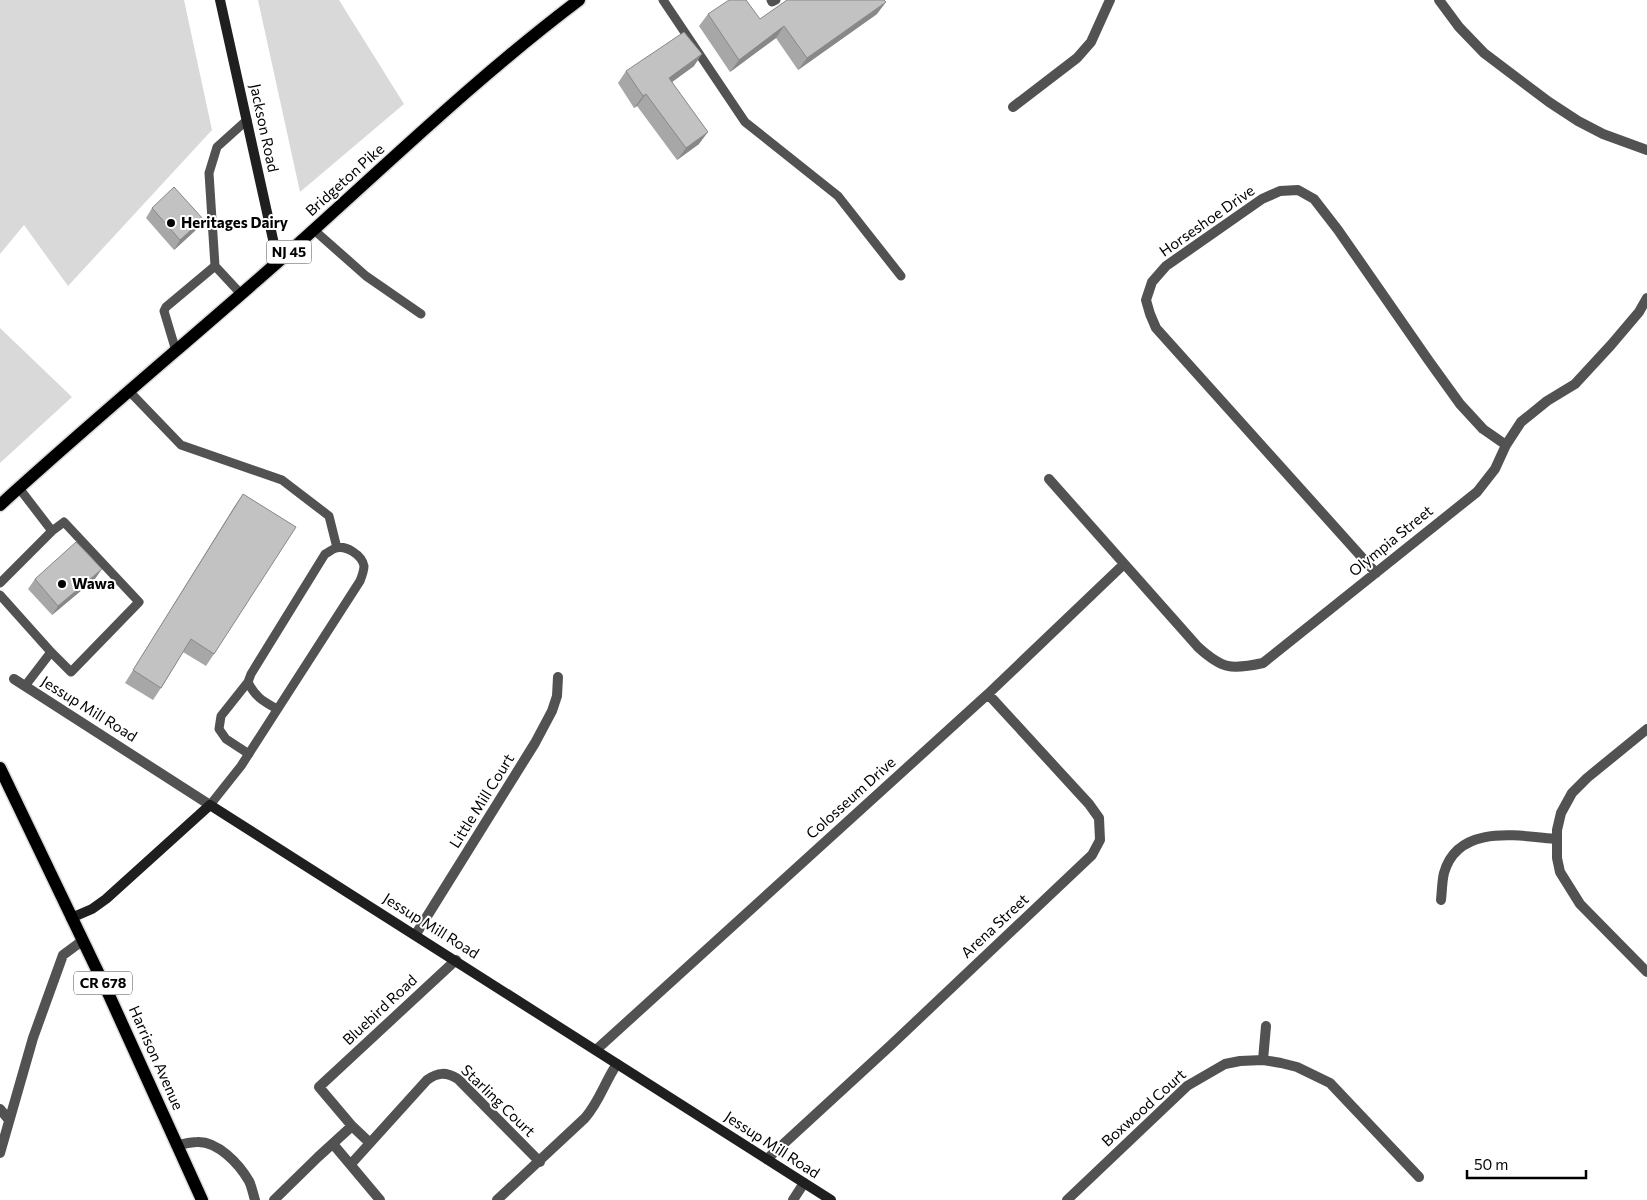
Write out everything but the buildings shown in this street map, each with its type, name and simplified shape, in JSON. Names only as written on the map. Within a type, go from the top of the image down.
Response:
[{"type":"main road","name":"Bridgeton Pike","points":[[0,506],[278,262],[504,59],[579,0]]},
{"type":"main road","name":"Harrison Avenue","points":[[0,768],[109,995],[202,1200]]},
{"type":"street","name":"Jackson Road","points":[[220,0],[278,262]]},
{"type":"street","points":[[1013,107],[1077,58],[1091,42],[1110,0]]},
{"type":"street","points":[[1439,0],[1459,27],[1484,53],[1549,102],[1578,121],[1603,134],[1647,150]]},
{"type":"street","name":"Horseshoe Drive","points":[[1376,573],[1156,328],[1146,300],[1152,282],[1166,266],[1262,199],[1280,191],[1298,190],[1314,199],[1338,230],[1460,404],[1483,429],[1506,445]]},
{"type":"street","name":"Olympia Street","points":[[1049,479],[1123,565],[1209,657],[1229,668],[1243,668],[1263,663],[1477,492],[1494,469],[1506,445],[1521,422],[1546,402],[1575,384],[1639,312],[1647,298]]},
{"type":"street","name":"Colosseum Drive","points":[[596,1050],[988,694],[1123,565]]},
{"type":"street","name":"Little Mill Court","points":[[416,934],[536,743],[552,711],[557,696],[558,677]]},
{"type":"street","name":"Jessup Mill Road","points":[[14,679],[831,1200]]},
{"type":"street","name":"Arena Street","points":[[767,1158],[890,1046],[1092,855],[1100,840],[1099,818],[1089,804],[988,694]]},
{"type":"street","points":[[1647,729],[1587,778],[1572,793],[1561,813],[1557,830],[1557,858],[1560,872],[1580,904],[1647,972]]},
{"type":"street","points":[[71,918],[92,909],[106,899],[210,805]]},
{"type":"street","points":[[1441,900],[1444,874],[1448,863],[1454,853],[1465,845],[1480,838],[1499,835],[1557,839]]},
{"type":"street","points":[[0,1153],[33,1038],[63,955],[82,941]]},
{"type":"street","name":"Bluebird Road","points":[[352,1126],[319,1087],[456,960]]},
{"type":"street","points":[[1263,1060],[1266,1026]]},
{"type":"street","name":"Boxwood Court","points":[[1067,1200],[1187,1086],[1225,1064],[1240,1061],[1263,1060],[1297,1067],[1330,1083],[1419,1176]]},
{"type":"street","points":[[497,1200],[580,1124],[596,1104],[609,1076],[617,1064]]},
{"type":"street","name":"Starling Court","points":[[351,1164],[427,1080],[434,1075],[442,1073],[449,1074],[458,1079],[540,1162]]},
{"type":"street","points":[[0,1109],[9,1120]]},
{"type":"street","points":[[274,1200],[352,1126],[370,1143]]},
{"type":"street","points":[[178,1145],[198,1142],[212,1145],[224,1153],[250,1182],[255,1200]]},
{"type":"street","points":[[333,1144],[380,1200]]},
{"type":"street","points":[[793,1200],[804,1183]]},
{"type":"lane","points":[[663,0],[745,122],[838,196],[901,276]]},
{"type":"lane","points":[[771,0],[772,2],[776,0]]},
{"type":"lane","points":[[241,294],[215,266],[208,173],[217,146],[247,120]]},
{"type":"lane","points":[[314,230],[366,276],[421,314]]},
{"type":"lane","points":[[176,351],[164,311],[166,307],[215,266]]},
{"type":"lane","points":[[129,391],[182,445],[282,480],[314,504],[329,516],[338,548]]},
{"type":"lane","points":[[19,488],[52,531]]},
{"type":"lane","points":[[0,583],[52,531],[64,522],[139,602],[71,672],[50,652],[0,595]]},
{"type":"lane","points":[[210,805],[249,754],[360,581],[364,565],[360,556],[349,550],[338,548],[325,554],[251,674],[248,682],[221,716],[219,729],[226,739],[249,754]]},
{"type":"lane","points":[[25,686],[50,652]]},
{"type":"lane","points":[[248,682],[258,698],[277,709]]},
{"type":"shaded area","points":[[0,0],[184,0],[212,130],[68,286],[24,225],[0,254]]},
{"type":"shaded area","points":[[258,0],[339,0],[404,104],[300,192]]},
{"type":"shaded area","points":[[0,328],[72,397],[0,463]]},
{"type":"place","name":"Heritages Dairy","points":[[171,223]]},
{"type":"place","name":"Wawa","points":[[62,584]]}]
